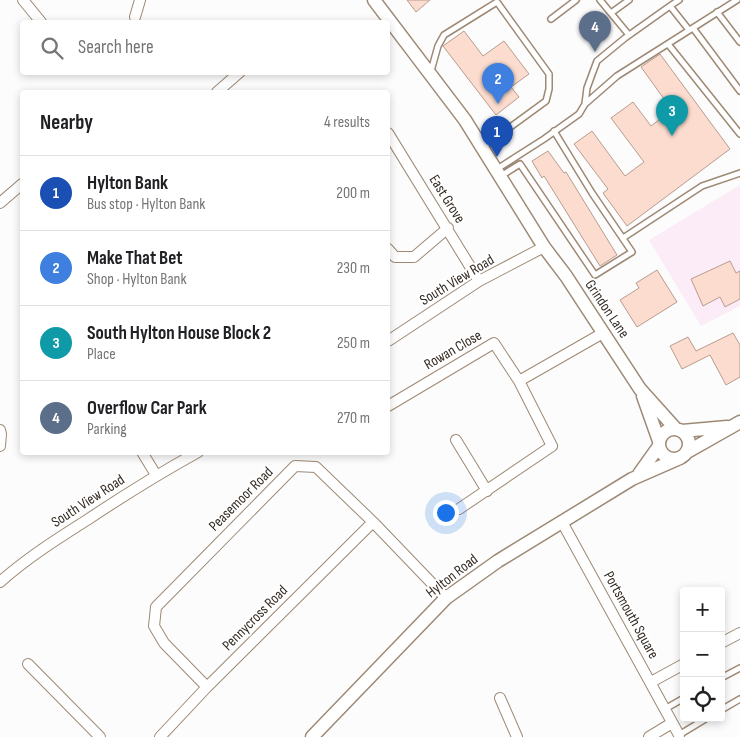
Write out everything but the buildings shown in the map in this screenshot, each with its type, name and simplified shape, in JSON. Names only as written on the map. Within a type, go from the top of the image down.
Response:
[{"type":"street","points":[[23,0],[39,20]]},
{"type":"street","points":[[135,17],[140,0]]},
{"type":"street","name":"Grindon Lane","points":[[374,0],[389,20]]},
{"type":"street","name":"Grindon Lane","points":[[390,21],[466,120],[544,248],[566,276],[640,389],[678,430]]},
{"type":"street","points":[[220,90],[237,75]]},
{"type":"street","name":"East Grove","points":[[390,136],[480,281]]},
{"type":"street","points":[[0,203],[20,186]]},
{"type":"street","points":[[390,251],[395,257],[414,257],[448,228]]},
{"type":"street","name":"South View Road","points":[[390,340],[480,281],[544,248]]},
{"type":"street","points":[[519,381],[603,333]]},
{"type":"street","name":"Rowan Close","points":[[390,405],[494,343],[519,381],[552,446],[459,509]]},
{"type":"street","name":"Grindon Lane","points":[[640,389],[659,443]]},
{"type":"street","name":"Hylton Road","points":[[678,430],[736,424]]},
{"type":"street","name":"Hylton Road","points":[[312,737],[446,598],[498,562],[639,474],[684,455],[736,424]]},
{"type":"street","points":[[669,429],[678,430],[688,436],[689,442],[684,455],[670,459],[664,456],[659,443],[663,434],[669,429]]},
{"type":"street","points":[[0,430],[1,445]]},
{"type":"street","points":[[456,440],[488,491]]},
{"type":"street","name":"Hylton Road","points":[[639,474],[659,443]]},
{"type":"street","points":[[144,455],[156,475]]},
{"type":"street","name":"South View Road","points":[[0,582],[19,565],[156,475],[193,455]]},
{"type":"street","name":"Peasemoor Road","points":[[207,687],[164,643],[154,626],[156,607],[295,466],[316,467],[373,522],[446,598]]},
{"type":"street","name":"Pennycross Road","points":[[160,737],[207,687],[373,522]]},
{"type":"street","name":"Portsmouth Square","points":[[562,522],[679,736]]},
{"type":"street","points":[[725,641],[740,633]]},
{"type":"street","points":[[28,664],[100,737]]},
{"type":"street","points":[[651,682],[680,666]]},
{"type":"street","points":[[500,698],[517,737]]},
{"type":"street","points":[[649,737],[672,723]]},
{"type":"lane","points":[[551,19],[576,0]]},
{"type":"lane","points":[[600,0],[629,35]]},
{"type":"lane","points":[[611,14],[629,0]]},
{"type":"lane","points":[[585,104],[587,88],[597,61],[629,35],[679,0]]},
{"type":"lane","points":[[499,172],[578,114],[585,104],[617,76],[737,0],[740,4]]},
{"type":"lane","points":[[430,74],[438,46],[444,35],[497,2],[549,74],[549,89],[546,101],[483,147]]},
{"type":"lane","points":[[670,6],[691,29],[740,91]]},
{"type":"lane","points":[[717,12],[740,42]]},
{"type":"lane","points":[[668,44],[740,134]]},
{"type":"lane","points":[[499,172],[520,164],[595,275],[632,252],[554,131]]},
{"type":"lane","points":[[623,238],[702,186],[740,173]]},
{"type":"lane","points":[[723,677],[740,668]]},
{"type":"lane","points":[[725,708],[740,699]]},
{"type":"lane","points":[[665,708],[680,700]]},
{"type":"lane","points":[[679,736],[701,722]]},
{"type":"shaded area","points":[[740,185],[740,306],[701,326],[649,240]]},
{"type":"place","name":"Overflow Car Park","points":[[595,52]]},
{"type":"place","name":"Make That Bet","points":[[498,104]]},
{"type":"place","name":"South Hylton House Block 2","points":[[672,136]]},
{"type":"place","name":"Hylton Bank","points":[[497,157]]}]
